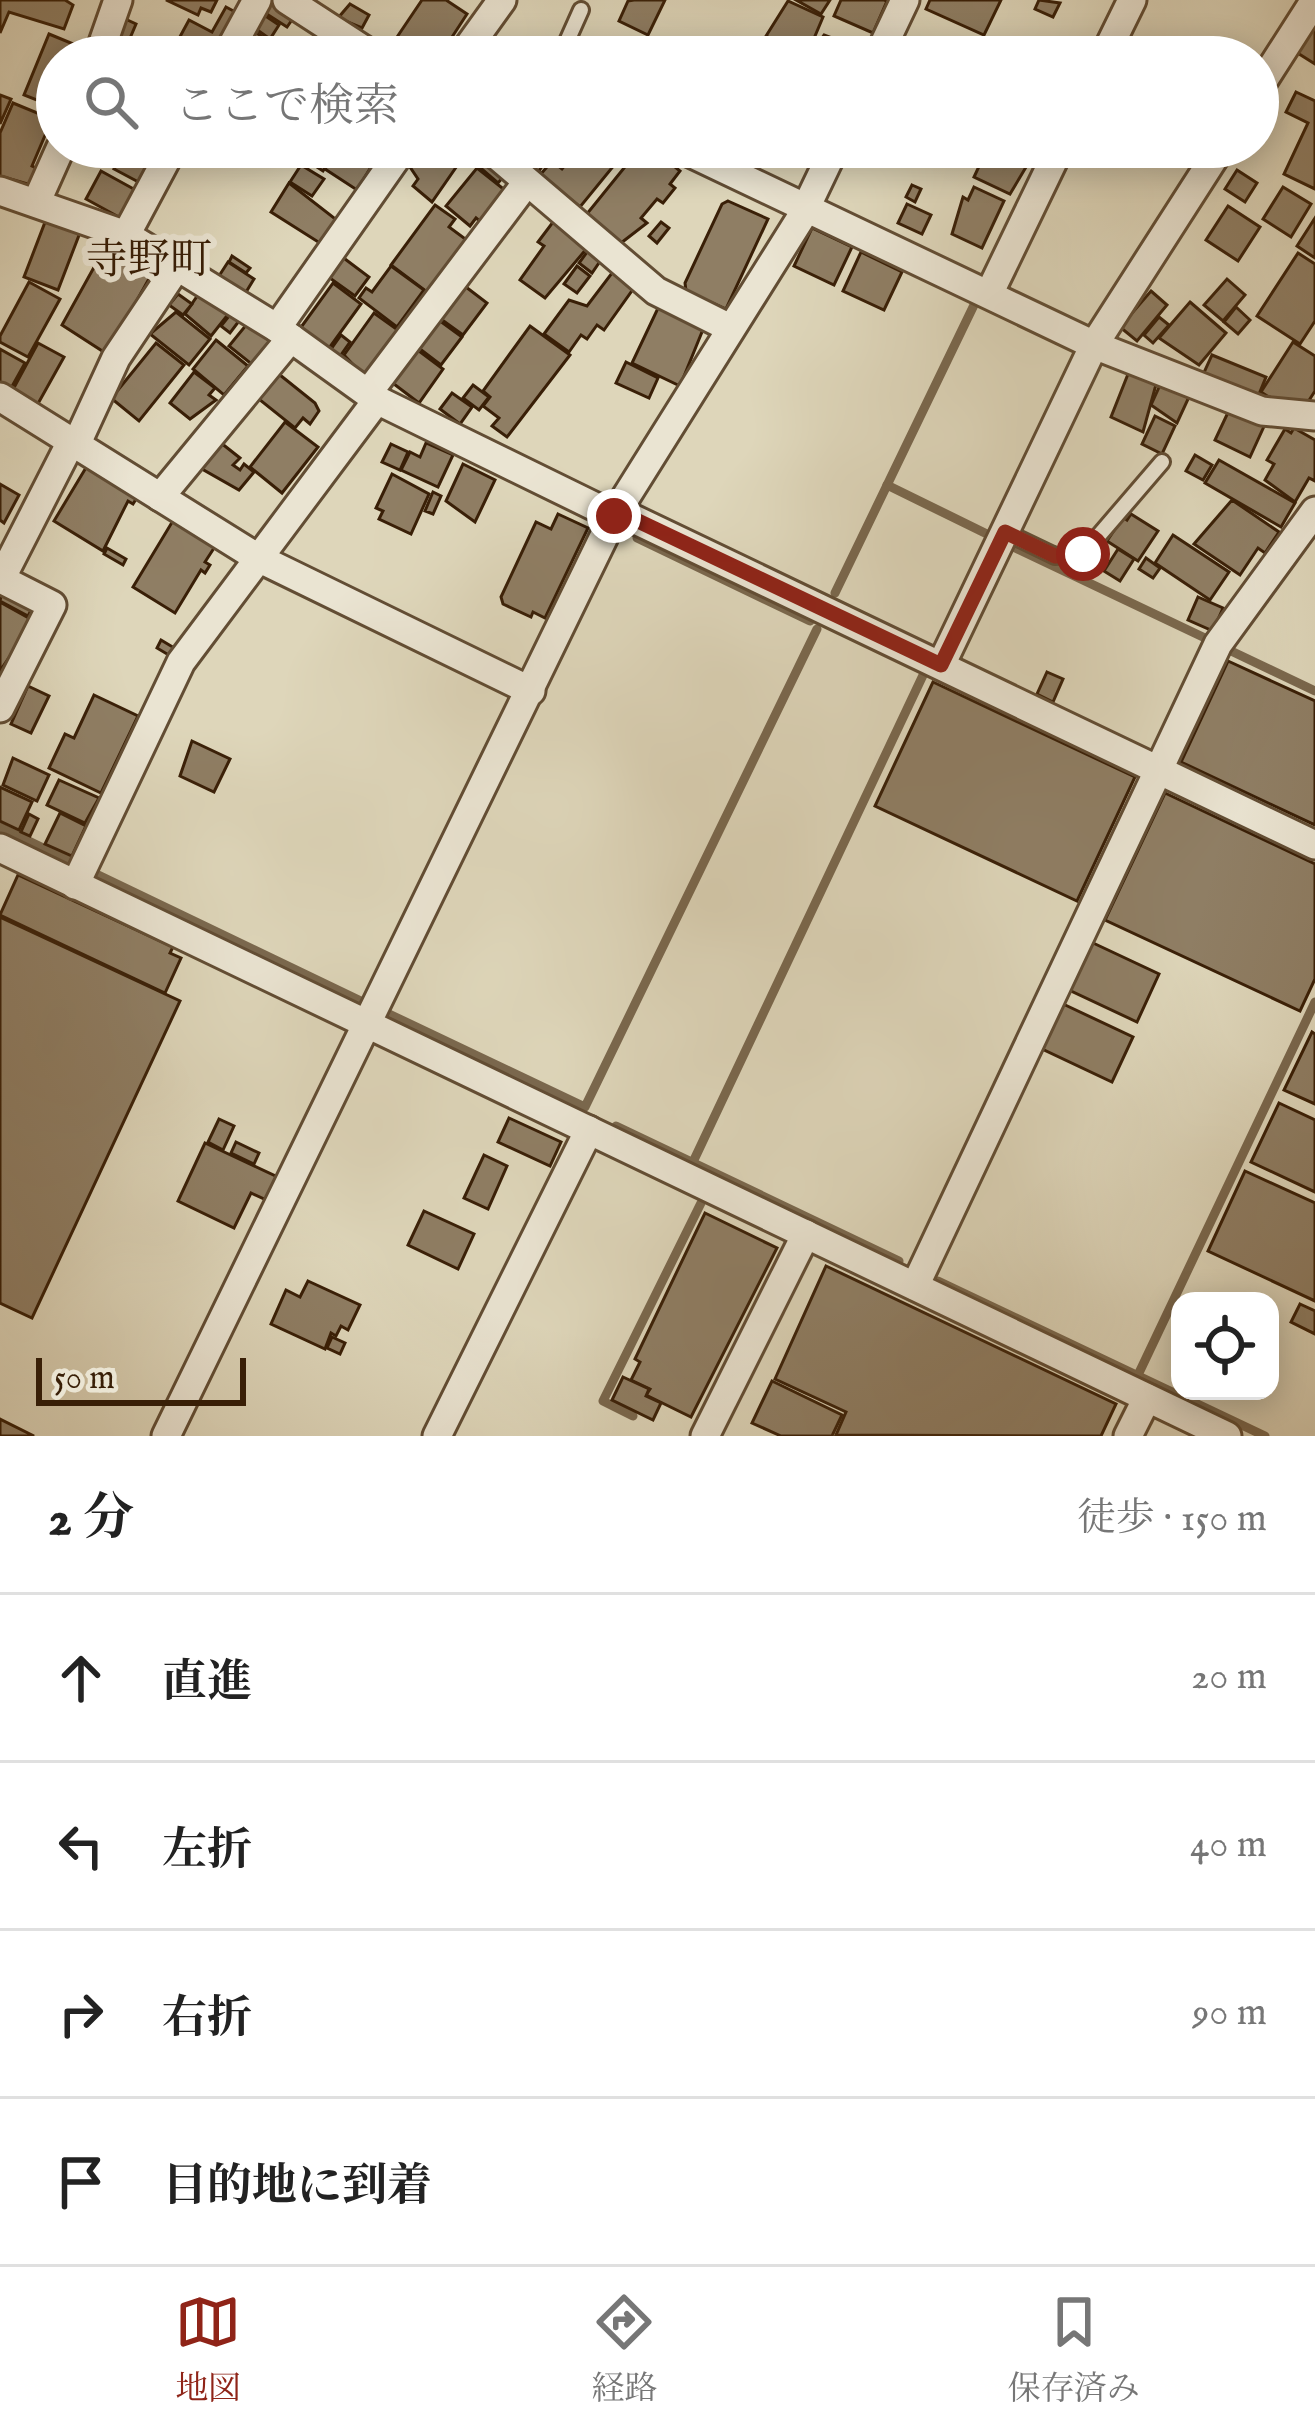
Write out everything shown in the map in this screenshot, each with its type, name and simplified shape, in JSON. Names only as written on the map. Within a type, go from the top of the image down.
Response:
[{"type":"street","points":[[105,36],[118,0]]},
{"type":"street","points":[[237,36],[257,0]]},
{"type":"street","points":[[287,0],[332,11],[355,36]]},
{"type":"street","points":[[483,36],[502,0]]},
{"type":"street","points":[[888,36],[905,0]]},
{"type":"street","points":[[1114,36],[1132,0]]},
{"type":"street","points":[[1279,56],[1315,0]]},
{"type":"street","points":[[36,203],[52,168]]},
{"type":"street","points":[[126,235],[162,168]]},
{"type":"street","points":[[160,497],[284,333],[390,168]]},
{"type":"street","points":[[511,168],[656,291],[730,328]]},
{"type":"street","points":[[721,168],[1094,345],[1262,411],[1315,416]]},
{"type":"street","points":[[166,1436],[616,513],[806,209],[826,168]]},
{"type":"street","points":[[989,294],[1050,168]]},
{"type":"street","points":[[941,665],[1094,345],[1208,168]]},
{"type":"street","points":[[75,884],[181,662],[527,182]]},
{"type":"street","points":[[0,191],[126,235],[284,333],[372,397],[1315,844]]},
{"type":"street","points":[[0,708],[52,605],[1,579],[116,358],[178,265]]},
{"type":"street","points":[[0,397],[258,558],[531,691]]},
{"type":"street","points":[[915,1286],[1218,644],[1315,511]]},
{"type":"street","points":[[0,848],[1227,1436]]},
{"type":"street","points":[[436,1436],[589,1130]]},
{"type":"street","points":[[705,1436],[806,1234]]},
{"type":"street","points":[[1128,1436],[1147,1398]]},
{"type":"lane","points":[[569,36],[581,10]]},
{"type":"lane","points":[[1005,532],[1055,556],[1083,554],[1162,462]]},
{"type":"building","points":[[0,0],[65,0],[73,5],[64,29],[9,12],[0,33]]},
{"type":"building","points":[[166,0],[217,0],[211,12],[201,8],[198,15]]},
{"type":"building","points":[[268,0],[294,17],[287,27],[262,11]]},
{"type":"building","points":[[422,0],[446,0],[467,14],[453,36],[398,36]]},
{"type":"building","points":[[665,0],[648,35],[619,21],[628,1]]},
{"type":"building","points":[[796,0],[830,0],[821,14]]},
{"type":"building","points":[[841,0],[887,1],[873,33],[834,16]]},
{"type":"building","points":[[930,0],[1001,0],[984,35],[926,9]]},
{"type":"building","points":[[1039,0],[1060,3],[1053,17],[1035,9]]},
{"type":"building","points":[[788,1],[823,17],[815,36],[766,36]]},
{"type":"building","points":[[350,4],[369,15],[362,28],[338,18]]},
{"type":"building","points":[[226,7],[241,15],[230,36],[180,36],[189,20],[212,32]]},
{"type":"building","points":[[261,13],[279,25],[272,36],[253,27]]},
{"type":"building","points":[[121,17],[136,24],[131,36],[113,36]]},
{"type":"building","points":[[1315,22],[1315,64],[1296,52]]},
{"type":"building","points":[[36,66],[36,100],[24,95]]},
{"type":"building","points":[[1296,92],[1315,101],[1315,189],[1284,174],[1308,123],[1286,112]]},
{"type":"building","points":[[0,95],[11,99],[0,124]]},
{"type":"building","points":[[13,103],[36,112],[32,166],[38,169],[31,185],[0,176],[0,133]]},
{"type":"building","points":[[115,168],[156,168],[146,186]]},
{"type":"building","points":[[299,168],[324,179],[312,196],[290,182]]},
{"type":"building","points":[[326,168],[370,168],[357,190]]},
{"type":"building","points":[[411,168],[456,168],[432,202],[413,186],[418,179]]},
{"type":"building","points":[[477,168],[506,191],[481,222],[476,218],[470,226],[446,206]]},
{"type":"building","points":[[480,168],[496,168],[505,175],[498,183]]},
{"type":"building","points":[[546,168],[612,168],[580,207],[540,175]]},
{"type":"building","points":[[624,168],[680,171],[663,203],[657,199],[641,218],[647,223],[621,243],[586,215]]},
{"type":"building","points":[[978,168],[1025,168],[1010,194],[974,177]]},
{"type":"building","points":[[1237,170],[1257,183],[1245,202],[1225,189]]},
{"type":"building","points":[[101,171],[141,193],[126,221],[86,199]]},
{"type":"building","points":[[289,183],[338,221],[323,245],[271,212]]},
{"type":"building","points":[[912,185],[921,189],[915,202],[906,197]]},
{"type":"building","points":[[974,187],[1004,201],[982,248],[952,234],[963,197],[968,200]]},
{"type":"building","points":[[1283,187],[1311,204],[1291,237],[1263,219]]},
{"type":"building","points":[[728,201],[768,219],[726,309],[686,291],[685,283],[722,204]]},
{"type":"building","points":[[907,204],[931,215],[922,234],[898,223]]},
{"type":"building","points":[[435,205],[455,219],[449,227],[468,241],[427,292],[391,265]]},
{"type":"building","points":[[1228,206],[1260,227],[1238,261],[1206,240]]},
{"type":"building","points":[[47,217],[81,230],[58,290],[24,277]]},
{"type":"building","points":[[1315,218],[1315,258],[1297,246]]},
{"type":"building","points":[[553,222],[588,247],[545,298],[520,280],[544,246],[538,242]]},
{"type":"building","points":[[661,222],[669,228],[657,243],[649,236]]},
{"type":"building","points":[[812,228],[852,247],[834,285],[794,266]]},
{"type":"building","points":[[108,242],[155,268],[107,354],[62,325]]},
{"type":"building","points":[[590,248],[603,257],[592,273],[579,263]]},
{"type":"building","points":[[861,252],[902,272],[884,310],[843,291]]},
{"type":"building","points":[[1298,253],[1315,264],[1315,321],[1300,344],[1257,316]]},
{"type":"building","points":[[232,256],[250,268],[246,273],[229,262]]},
{"type":"building","points":[[341,256],[369,277],[355,296],[327,276]]},
{"type":"building","points":[[228,262],[254,279],[243,297],[217,279]]},
{"type":"building","points":[[391,266],[424,290],[397,327],[359,298],[366,288],[372,292]]},
{"type":"building","points":[[577,266],[590,276],[577,293],[564,284]]},
{"type":"building","points":[[615,269],[636,285],[604,330],[597,325],[587,339],[581,335],[569,352],[544,334],[569,300],[587,306]]},
{"type":"building","points":[[1227,279],[1245,295],[1223,321],[1204,305]]},
{"type":"building","points":[[29,282],[60,299],[28,357],[0,342],[0,336]]},
{"type":"building","points":[[333,283],[361,304],[327,351],[299,330]]},
{"type":"building","points":[[462,284],[487,303],[463,335],[438,317]]},
{"type":"building","points":[[202,289],[230,312],[211,336],[185,314]]},
{"type":"building","points":[[1151,291],[1167,305],[1137,341],[1120,327]]},
{"type":"building","points":[[178,294],[192,304],[183,315],[169,305]]},
{"type":"building","points":[[1190,302],[1226,333],[1199,365],[1159,338]]},
{"type":"building","points":[[659,306],[704,327],[680,386],[632,363]]},
{"type":"building","points":[[1236,307],[1250,320],[1238,334],[1224,322]]},
{"type":"building","points":[[233,311],[242,317],[230,333],[221,326]]},
{"type":"building","points":[[176,312],[210,339],[189,365],[150,334]]},
{"type":"building","points":[[374,313],[402,333],[371,376],[363,375],[344,355]]},
{"type":"building","points":[[1159,317],[1169,325],[1153,343],[1144,335]]},
{"type":"building","points":[[436,318],[462,337],[441,365],[416,346]]},
{"type":"building","points":[[251,319],[275,339],[254,366],[229,346]]},
{"type":"building","points":[[530,326],[570,355],[507,437],[492,426],[499,418],[483,406],[490,397],[483,391]]},
{"type":"building","points":[[341,335],[350,342],[338,359],[329,352]]},
{"type":"building","points":[[216,340],[248,366],[224,395],[193,369]]},
{"type":"building","points":[[1293,342],[1315,356],[1315,391],[1304,408],[1280,404],[1261,392]]},
{"type":"building","points":[[38,343],[64,357],[35,409],[10,395]]},
{"type":"building","points":[[156,343],[184,365],[139,421],[106,394],[113,385],[118,390]]},
{"type":"building","points":[[415,348],[443,369],[419,403],[390,381]]},
{"type":"building","points":[[0,349],[25,363],[10,390],[0,384]]},
{"type":"building","points":[[1212,355],[1266,377],[1257,399],[1202,377]]},
{"type":"building","points":[[626,362],[658,378],[649,398],[616,383]]},
{"type":"building","points":[[1130,369],[1157,381],[1143,432],[1111,417]]},
{"type":"building","points":[[275,371],[315,403],[319,411],[310,424],[303,418],[295,428],[255,396]]},
{"type":"building","points":[[194,372],[215,388],[209,395],[216,400],[190,419],[170,403]]},
{"type":"building","points":[[1161,383],[1189,397],[1177,423],[1151,405]]},
{"type":"building","points":[[473,385],[489,397],[479,410],[463,398]]},
{"type":"building","points":[[452,393],[472,407],[460,424],[440,409]]},
{"type":"building","points":[[1231,406],[1266,422],[1250,457],[1215,440]]},
{"type":"building","points":[[1155,416],[1175,426],[1162,454],[1142,444]]},
{"type":"building","points":[[285,422],[318,447],[282,493],[250,467]]},
{"type":"building","points":[[1294,428],[1315,440],[1315,481],[1309,478],[1295,502],[1265,480],[1274,464],[1267,460],[1285,429],[1291,433]]},
{"type":"building","points":[[216,439],[240,458],[233,465],[240,470],[244,464],[254,472],[239,490],[195,465]]},
{"type":"building","points":[[426,443],[453,455],[438,487],[401,470],[410,452],[420,457]]},
{"type":"building","points":[[391,444],[408,452],[400,470],[382,462]]},
{"type":"building","points":[[1195,455],[1212,465],[1203,480],[1186,471]]},
{"type":"building","points":[[1219,460],[1295,503],[1281,527],[1205,483]]},
{"type":"building","points":[[463,464],[495,480],[475,522],[446,501]]},
{"type":"building","points":[[87,466],[138,496],[133,504],[128,501],[103,551],[54,521]]},
{"type":"building","points":[[392,474],[429,494],[411,534],[379,519],[383,511],[376,508]]},
{"type":"building","points":[[0,484],[19,495],[4,523],[0,520]]},
{"type":"building","points":[[433,492],[441,496],[433,514],[425,511]]},
{"type":"building","points":[[1232,500],[1279,532],[1265,553],[1258,548],[1240,575],[1194,544]]},
{"type":"building","points":[[558,514],[588,528],[545,618],[533,612],[531,617],[503,604],[501,597],[536,522],[551,529]]},
{"type":"building","points":[[1131,514],[1158,531],[1138,561],[1107,541],[1123,517],[1127,520]]},
{"type":"building","points":[[174,519],[216,545],[205,562],[210,565],[205,573],[201,570],[175,613],[133,587]]},
{"type":"building","points":[[1173,535],[1229,572],[1210,600],[1155,563]]},
{"type":"building","points":[[107,548],[126,559],[123,565],[104,554]]},
{"type":"building","points":[[1118,549],[1134,559],[1120,581],[1104,571]]},
{"type":"building","points":[[1146,558],[1160,568],[1153,578],[1139,569]]},
{"type":"building","points":[[3,588],[34,605],[28,616],[0,601]]},
{"type":"building","points":[[1198,597],[1223,608],[1213,631],[1188,620]]},
{"type":"building","points":[[0,602],[34,621],[0,671]]},
{"type":"building","points":[[161,640],[176,649],[172,657],[157,648]]},
{"type":"building","points":[[1228,661],[1315,701],[1315,825],[1181,762]]},
{"type":"building","points":[[1047,672],[1063,679],[1053,702],[1037,694]]},
{"type":"building","points":[[933,682],[1135,777],[1077,901],[875,806]]},
{"type":"building","points":[[28,686],[49,696],[31,733],[11,724]]},
{"type":"building","points":[[94,695],[138,716],[101,793],[49,768],[65,734],[74,738]]},
{"type":"building","points":[[192,741],[230,759],[214,792],[180,776]]},
{"type":"building","points":[[13,758],[49,775],[37,801],[3,785]]},
{"type":"building","points":[[59,780],[99,798],[85,823],[47,805]]},
{"type":"building","points":[[0,787],[32,802],[19,830],[0,821]]},
{"type":"building","points":[[1165,793],[1315,864],[1315,979],[1300,1011],[1105,920]]},
{"type":"building","points":[[60,813],[86,826],[72,856],[45,844]]},
{"type":"building","points":[[29,814],[38,819],[30,836],[21,832]]},
{"type":"building","points":[[18,875],[173,947],[170,953],[181,958],[165,993],[0,915]]},
{"type":"building","points":[[0,917],[180,1001],[32,1318],[0,1303]]},
{"type":"building","points":[[1091,942],[1159,974],[1137,1022],[1069,990]]},
{"type":"building","points":[[1061,1003],[1133,1037],[1112,1082],[1040,1048]]},
{"type":"building","points":[[1312,1032],[1315,1034],[1315,1104],[1284,1090]]},
{"type":"building","points":[[1279,1103],[1315,1120],[1315,1192],[1251,1162]]},
{"type":"building","points":[[509,1118],[561,1142],[550,1166],[498,1142]]},
{"type":"building","points":[[219,1119],[234,1126],[223,1150],[208,1142]]},
{"type":"building","points":[[236,1142],[259,1153],[254,1164],[231,1153]]},
{"type":"building","points":[[205,1143],[284,1180],[273,1203],[251,1193],[234,1228],[178,1201]]},
{"type":"building","points":[[484,1155],[507,1166],[488,1209],[464,1198]]},
{"type":"building","points":[[1245,1171],[1315,1203],[1315,1301],[1208,1251]]},
{"type":"building","points":[[424,1211],[474,1234],[458,1269],[408,1245]]},
{"type":"building","points":[[705,1213],[777,1248],[691,1417],[646,1395],[650,1389],[631,1380],[640,1362],[635,1359]]},
{"type":"building","points":[[826,1266],[1116,1404],[1101,1436],[836,1435],[846,1412],[775,1379]]},
{"type":"building","points":[[308,1281],[360,1305],[348,1330],[341,1326],[336,1336],[331,1333],[325,1349],[271,1324],[286,1290],[300,1297]]},
{"type":"building","points":[[1300,1304],[1315,1311],[1315,1334],[1291,1322]]},
{"type":"building","points":[[332,1337],[345,1343],[340,1354],[327,1348]]},
{"type":"building","points":[[623,1377],[649,1389],[646,1396],[661,1403],[653,1420],[612,1400]]},
{"type":"building","points":[[772,1381],[842,1415],[832,1436],[781,1436],[752,1423]]},
{"type":"building","points":[[0,1419],[34,1436],[0,1436]]},
{"type":"waterway","points":[[835,593],[974,305]]},
{"type":"waterway","points":[[887,485],[991,536]]},
{"type":"waterway","points":[[637,538],[810,621]]},
{"type":"waterway","points":[[1007,544],[1205,638]]},
{"type":"waterway","points":[[389,1014],[585,1107],[817,629]]},
{"type":"waterway","points":[[1229,650],[1315,691]]},
{"type":"waterway","points":[[693,1162],[925,671]]},
{"type":"waterway","points":[[0,827],[72,862]]},
{"type":"waterway","points":[[92,872],[365,1003]]},
{"type":"waterway","points":[[1138,1375],[1315,1002]]},
{"type":"waterway","points":[[616,1126],[899,1261]]},
{"type":"waterway","points":[[633,1416],[603,1401],[701,1203]]},
{"type":"waterway","points":[[938,1281],[1265,1436]]},
{"type":"district","name":"寺野町","points":[[149,258]]},
{"type":"route","points":[[614,516],[617,511],[941,665],[1005,532],[1055,556],[1083,554]]}]
